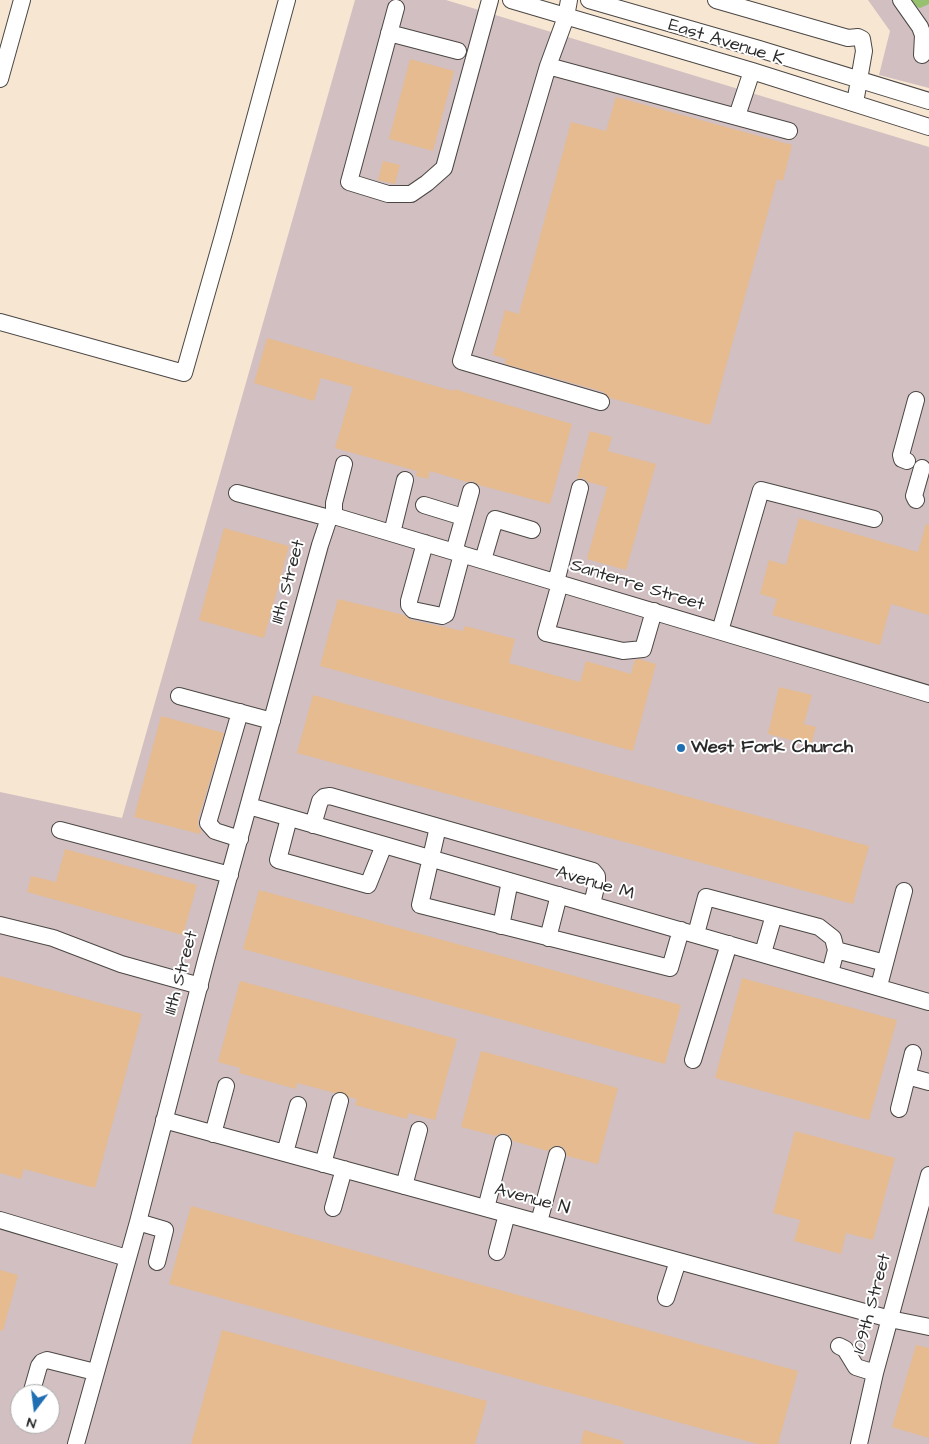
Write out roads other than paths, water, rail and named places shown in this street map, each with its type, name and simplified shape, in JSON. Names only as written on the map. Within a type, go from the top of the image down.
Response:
[{"type":"street","points":[[0,79],[22,0]]},
{"type":"street","points":[[0,322],[184,373],[287,0]]},
{"type":"street","points":[[396,8],[350,182],[388,194],[411,194],[444,168],[490,0]]},
{"type":"street","name":"East Avenue K","points":[[511,0],[752,71],[929,127]]},
{"type":"street","points":[[569,0],[566,17],[548,66],[461,361],[601,402]]},
{"type":"street","name":"East Avenue K","points":[[589,0],[929,101]]},
{"type":"street","points":[[901,0],[920,27],[923,35],[922,55]]},
{"type":"street","points":[[725,1],[848,38],[858,37],[862,39],[864,51],[855,103]]},
{"type":"street","points":[[389,33],[458,51]]},
{"type":"street","points":[[548,66],[788,130]]},
{"type":"street","points":[[737,116],[752,71]]},
{"type":"street","points":[[903,118],[910,95]]},
{"type":"street","points":[[907,461],[902,459],[901,455],[916,400]]},
{"type":"street","name":"111th Street","points":[[76,1444],[138,1222],[320,544],[332,517],[344,464]]},
{"type":"street","points":[[916,500],[914,496],[922,468]]},
{"type":"street","points":[[392,533],[405,480]]},
{"type":"street","points":[[580,488],[546,633],[623,651],[643,649],[654,611]]},
{"type":"street","points":[[720,631],[761,490],[874,520]]},
{"type":"street","points":[[425,543],[409,605],[414,610],[442,616],[446,614],[463,517],[471,491]]},
{"type":"street","name":"Santerre Street","points":[[237,493],[392,533],[929,694]]},
{"type":"street","points":[[424,505],[463,517]]},
{"type":"street","points":[[483,560],[495,519],[532,530]]},
{"type":"street","points":[[179,696],[272,721]]},
{"type":"street","points":[[240,712],[208,823],[215,831],[240,839]]},
{"type":"street","points":[[313,825],[320,801],[324,797],[330,796],[594,871],[597,876],[597,883],[592,904]]},
{"type":"street","name":"Avenue M","points":[[249,806],[879,986],[929,1002]]},
{"type":"street","points":[[289,818],[278,860],[368,884],[384,845]]},
{"type":"street","points":[[438,827],[420,905],[670,968],[706,897],[819,927],[833,938],[836,950],[830,973]]},
{"type":"street","points":[[60,830],[230,875]]},
{"type":"street","points":[[500,926],[510,881]]},
{"type":"street","points":[[879,986],[904,891]]},
{"type":"street","points":[[548,938],[559,895]]},
{"type":"street","points":[[763,953],[774,915]]},
{"type":"street","points":[[0,925],[53,938],[121,964],[200,986]]},
{"type":"street","points":[[693,1060],[729,944]]},
{"type":"street","points":[[836,950],[885,964]]},
{"type":"street","points":[[899,1109],[914,1053]]},
{"type":"street","points":[[907,1076],[929,1082]]},
{"type":"street","points":[[213,1134],[226,1086]]},
{"type":"street","points":[[324,1164],[340,1101]]},
{"type":"street","points":[[286,1153],[298,1105]]},
{"type":"street","name":"Avenue N","points":[[164,1120],[890,1319],[929,1327]]},
{"type":"street","points":[[404,1186],[419,1130]]},
{"type":"street","points":[[486,1208],[503,1142]]},
{"type":"street","points":[[539,1222],[557,1155]]},
{"type":"street","points":[[333,1208],[344,1169]]},
{"type":"street","name":"109th Street","points":[[859,1444],[929,1175]]},
{"type":"street","points":[[497,1252],[507,1214]]},
{"type":"street","points":[[0,1220],[127,1258]]},
{"type":"street","points":[[138,1222],[165,1230],[157,1262]]},
{"type":"street","points":[[666,1298],[678,1261]]},
{"type":"street","points":[[839,1346],[845,1349],[856,1367],[876,1373]]},
{"type":"street","points":[[34,1384],[42,1362],[47,1360],[95,1372]]},
{"type":"place","name":"West Fork Church","points":[[681,748]]}]
